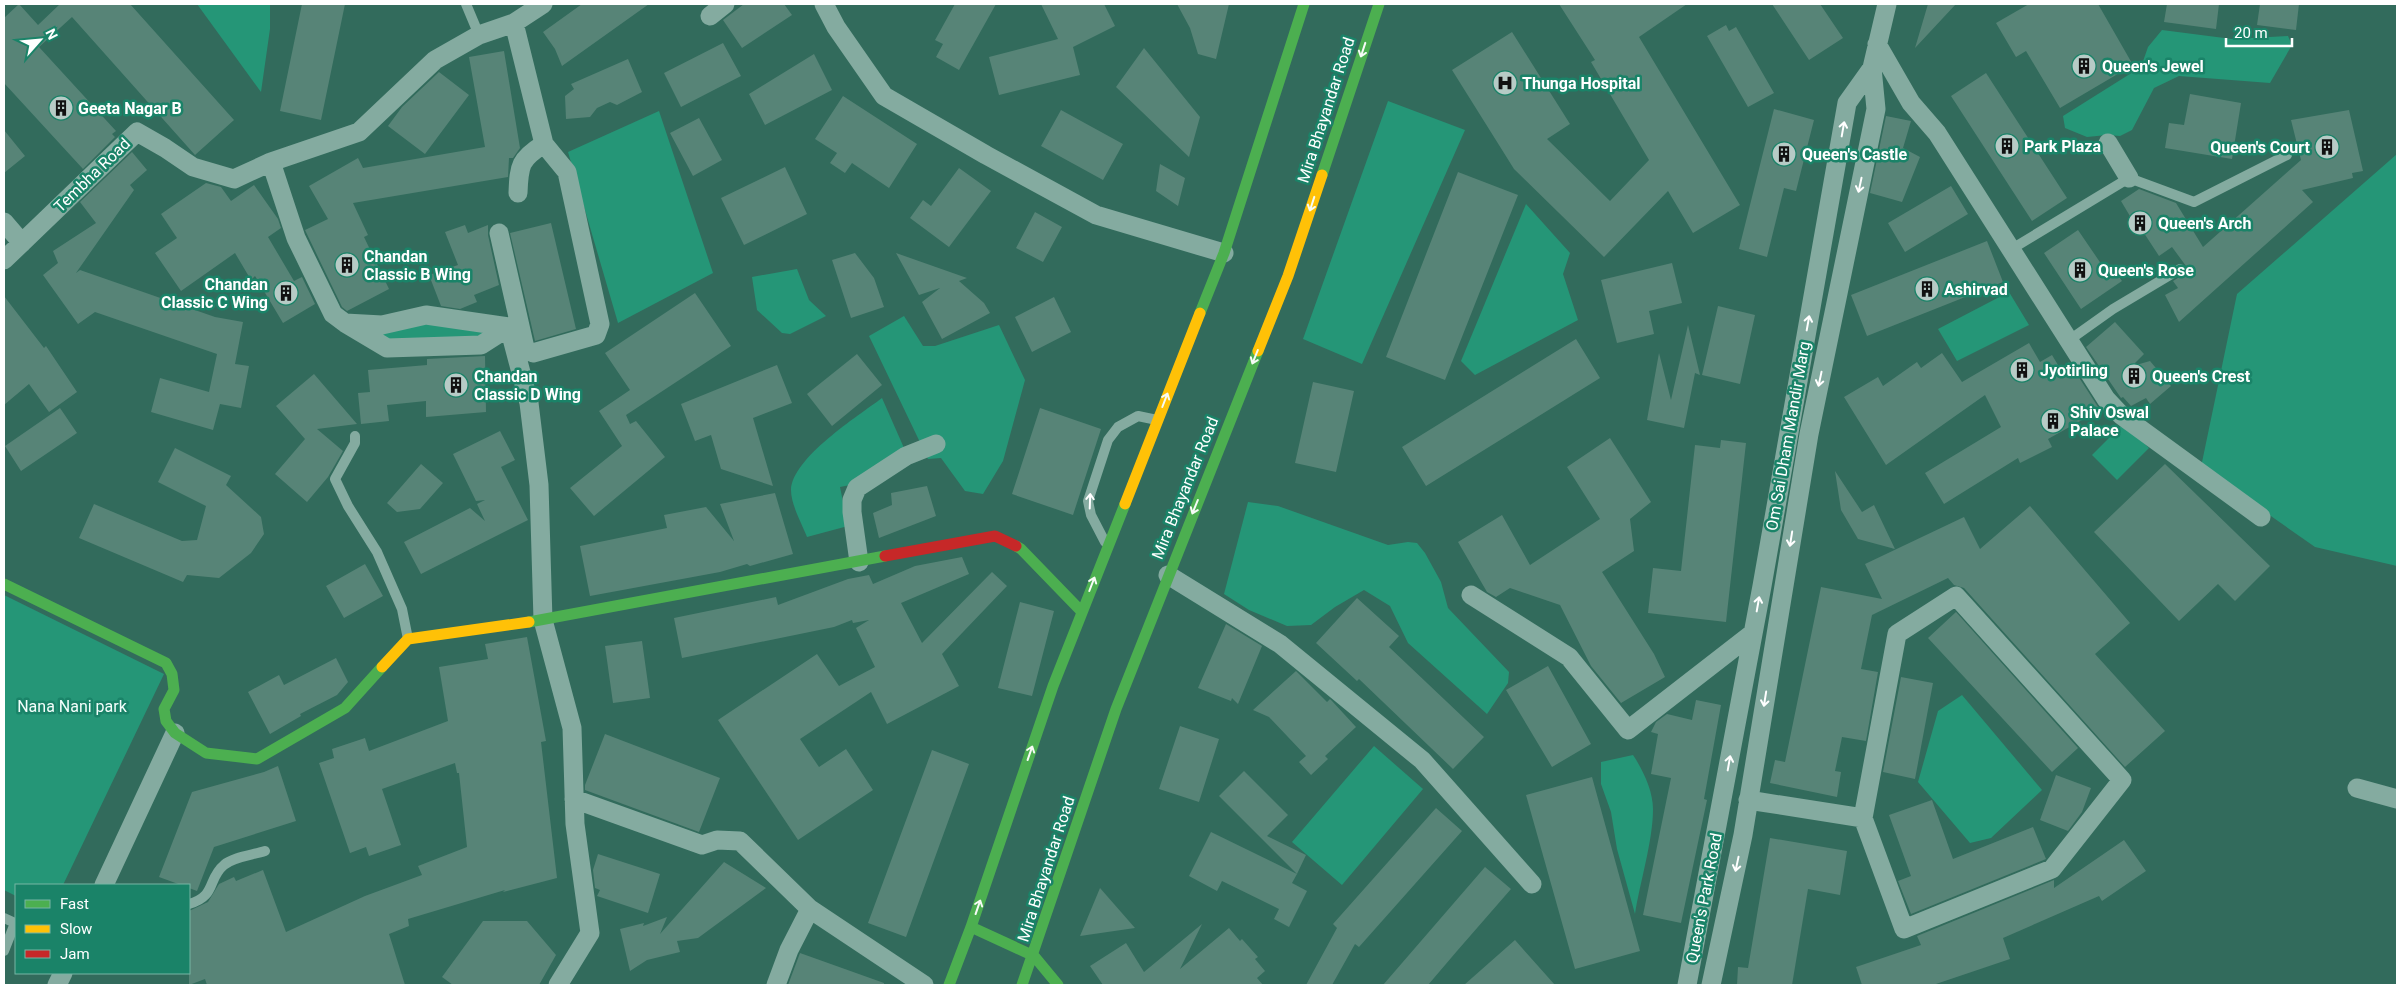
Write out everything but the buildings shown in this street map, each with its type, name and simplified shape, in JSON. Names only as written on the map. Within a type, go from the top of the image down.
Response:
[{"type":"main road","points":[[949,985],[971,928],[1053,686],[1107,545],[1224,253],[1304,4]]},
{"type":"main road","name":"Mira Bhayandar Road","points":[[1022,985],[1034,956],[1116,709],[1288,276],[1379,4]]},
{"type":"main road","points":[[4,584],[166,663],[172,674],[174,690],[164,709],[166,721],[175,733],[206,753],[256,759],[344,708],[408,639],[543,620],[995,536],[1021,549],[1082,612]]},
{"type":"main road","points":[[971,928],[1034,956],[1058,985]]},
{"type":"street","points":[[509,327],[481,345],[387,348],[345,323],[333,314],[296,238],[271,162],[359,132],[435,60],[479,35],[514,24],[543,4]]},
{"type":"street","points":[[710,16],[725,4]]},
{"type":"street","points":[[824,4],[836,26],[884,96],[986,155],[1096,215],[1224,253]]},
{"type":"street","name":"Om Sai Dham Mandir Marg","points":[[1747,808],[1809,434],[1876,110],[1872,68],[1887,4]]},
{"type":"street","points":[[499,233],[525,348],[533,353],[545,352],[596,335],[600,324],[567,172],[544,144],[514,24]]},
{"type":"street","points":[[1877,44],[1911,103],[1937,133],[2106,399],[2121,415],[2261,518]]},
{"type":"street","name":"Om Sai Dham Mandir Marg","points":[[1720,811],[1847,103],[1872,68]]},
{"type":"street","points":[[1847,103],[1876,110]]},
{"type":"street","name":"Tembha Road","points":[[4,260],[136,132],[165,148],[193,167],[234,179],[271,162]]},
{"type":"street","points":[[2108,142],[2128,178]]},
{"type":"street","points":[[518,193],[519,169],[529,153],[544,144]]},
{"type":"street","points":[[4,222],[22,243]]},
{"type":"street","points":[[1814,290],[1837,298]]},
{"type":"street","points":[[345,323],[382,324],[426,315],[509,327]]},
{"type":"street","points":[[509,327],[529,403],[537,468],[543,620],[572,728],[575,824],[590,933],[558,985]]},
{"type":"street","points":[[859,562],[852,512],[852,500],[857,488],[906,456],[936,444]]},
{"type":"street","points":[[1168,575],[1280,644],[1422,760],[1532,884]]},
{"type":"street","points":[[1472,595],[1569,657],[1628,730],[1753,633]]},
{"type":"street","points":[[1956,596],[2122,780],[2052,869],[1904,929],[1863,818],[1897,634],[1956,596]]},
{"type":"street","points":[[104,884],[175,733]]},
{"type":"street","points":[[2356,788],[2397,799]]},
{"type":"street","points":[[574,799],[702,845],[718,840],[740,841],[810,909],[924,985]]},
{"type":"street","points":[[1720,811],[1747,808],[1863,818]]},
{"type":"street","name":"Queen's Park Road","points":[[1712,985],[1747,808]]},
{"type":"street","name":"Queen's Park Road","points":[[1687,985],[1720,811]]},
{"type":"street","points":[[776,985],[789,950],[810,909]]},
{"type":"lane","points":[[466,4],[479,35]]},
{"type":"lane","points":[[2010,250],[2128,178],[2194,202],[2287,155]]},
{"type":"lane","points":[[2068,341],[2113,309],[2180,269]]},
{"type":"lane","points":[[1107,545],[1091,515],[1088,502],[1108,440],[1118,427],[1138,416],[1158,420]]},
{"type":"lane","points":[[355,436],[355,443],[336,479],[348,506],[377,552],[402,609],[408,639]]},
{"type":"lane","points":[[190,904],[199,901],[211,889],[215,875],[225,864],[265,851]]},
{"type":"lane","points":[[4,951],[15,925]]},
{"type":"green space","points":[[197,4],[270,4],[270,29],[261,92]]},
{"type":"green space","points":[[2162,30],[2232,39],[2288,36],[2292,45],[2270,83],[2179,76],[2154,88],[2132,130],[2120,136],[2087,137],[2065,128],[2063,116],[2141,67],[2148,47]]},
{"type":"green space","points":[[1388,101],[1465,130],[1362,364],[1303,339]]},
{"type":"green space","points":[[659,111],[713,273],[618,323],[568,152]]},
{"type":"green space","points":[[2397,154],[2397,566],[2315,547],[2201,467],[2237,294]]},
{"type":"green space","points":[[1526,204],[1570,253],[1563,274],[1578,320],[1475,375],[1461,361]]},
{"type":"green space","points":[[797,269],[809,300],[826,316],[790,334],[782,333],[757,310],[752,277]]},
{"type":"green space","points":[[2009,292],[2029,325],[1957,361],[1938,329]]},
{"type":"green space","points":[[426,315],[509,327],[481,345],[387,348],[345,323]]},
{"type":"green space","points":[[904,316],[923,346],[935,346],[999,325],[1025,380],[1003,461],[983,494],[965,491],[941,458],[928,459],[869,336]]},
{"type":"green space","points":[[882,398],[904,448],[850,485],[840,487],[848,526],[807,537],[791,496],[794,478],[802,465],[828,439]]},
{"type":"green space","points":[[2124,423],[2149,448],[2117,480],[2092,455]]},
{"type":"green space","points":[[1248,502],[1278,506],[1388,545],[1408,542],[1417,543],[1425,553],[1441,582],[1448,608],[1509,672],[1508,683],[1487,714],[1408,643],[1390,606],[1364,590],[1335,607],[1311,625],[1287,626],[1249,610],[1224,594]]},
{"type":"green space","name":"Nana Nani park","points":[[4,595],[164,674],[63,884],[15,884],[15,896],[4,890]]},
{"type":"green space","points":[[1962,695],[2042,790],[1991,838],[1970,843],[1918,782],[1938,711]]},
{"type":"green space","points":[[1374,746],[1423,789],[1342,885],[1292,842]]},
{"type":"green space","points":[[1633,755],[1647,781],[1653,802],[1649,848],[1635,914],[1617,849],[1611,812],[1601,784],[1601,762]]},
{"type":"traffic: fast","points":[[1200,313],[1224,253],[1304,4]]},
{"type":"traffic: fast","points":[[1322,175],[1379,4]]},
{"type":"traffic: fast","points":[[1022,985],[1116,709],[1258,351]]},
{"type":"traffic: fast","points":[[949,985],[971,927],[1053,686],[1125,504]]},
{"type":"traffic: fast","points":[[1016,546],[1082,612]]},
{"type":"traffic: fast","points":[[529,622],[885,556]]},
{"type":"traffic: fast","points":[[4,584],[166,663],[172,674],[174,690],[164,709],[166,721],[175,733],[206,753],[257,759],[345,708],[382,667]]},
{"type":"traffic: fast","points":[[971,927],[1034,956],[1058,985]]},
{"type":"traffic: slow","points":[[1258,351],[1288,276],[1322,175]]},
{"type":"traffic: slow","points":[[1125,504],[1200,313]]},
{"type":"traffic: slow","points":[[382,667],[408,639],[529,622]]},
{"type":"traffic: jam","points":[[885,556],[995,536],[1016,546]]},
{"type":"place","name":"Queen's Jewel","points":[[2084,66]]},
{"type":"place","name":"Thunga Hospital","points":[[1505,83]]},
{"type":"place","name":"Geeta Nagar B","points":[[61,108]]},
{"type":"place","name":"Park Plaza","points":[[2007,146]]},
{"type":"place","name":"Queen's Court","points":[[2327,147]]},
{"type":"place","name":"Queen's Castle","points":[[1784,154]]},
{"type":"place","name":"Queen's Arch","points":[[2140,223]]},
{"type":"place","name":"Chandan Classic B Wing","points":[[347,265]]},
{"type":"place","name":"Queen's Rose","points":[[2080,270]]},
{"type":"place","name":"Ashirvad","points":[[1927,289]]},
{"type":"place","name":"Chandan Classic C Wing","points":[[286,293]]},
{"type":"place","name":"Jyotirling","points":[[2022,370]]},
{"type":"place","name":"Queen's Crest","points":[[2134,376]]},
{"type":"place","name":"Chandan Classic D Wing","points":[[456,385]]},
{"type":"place","name":"Shiv Oswal Palace","points":[[2053,421]]}]
